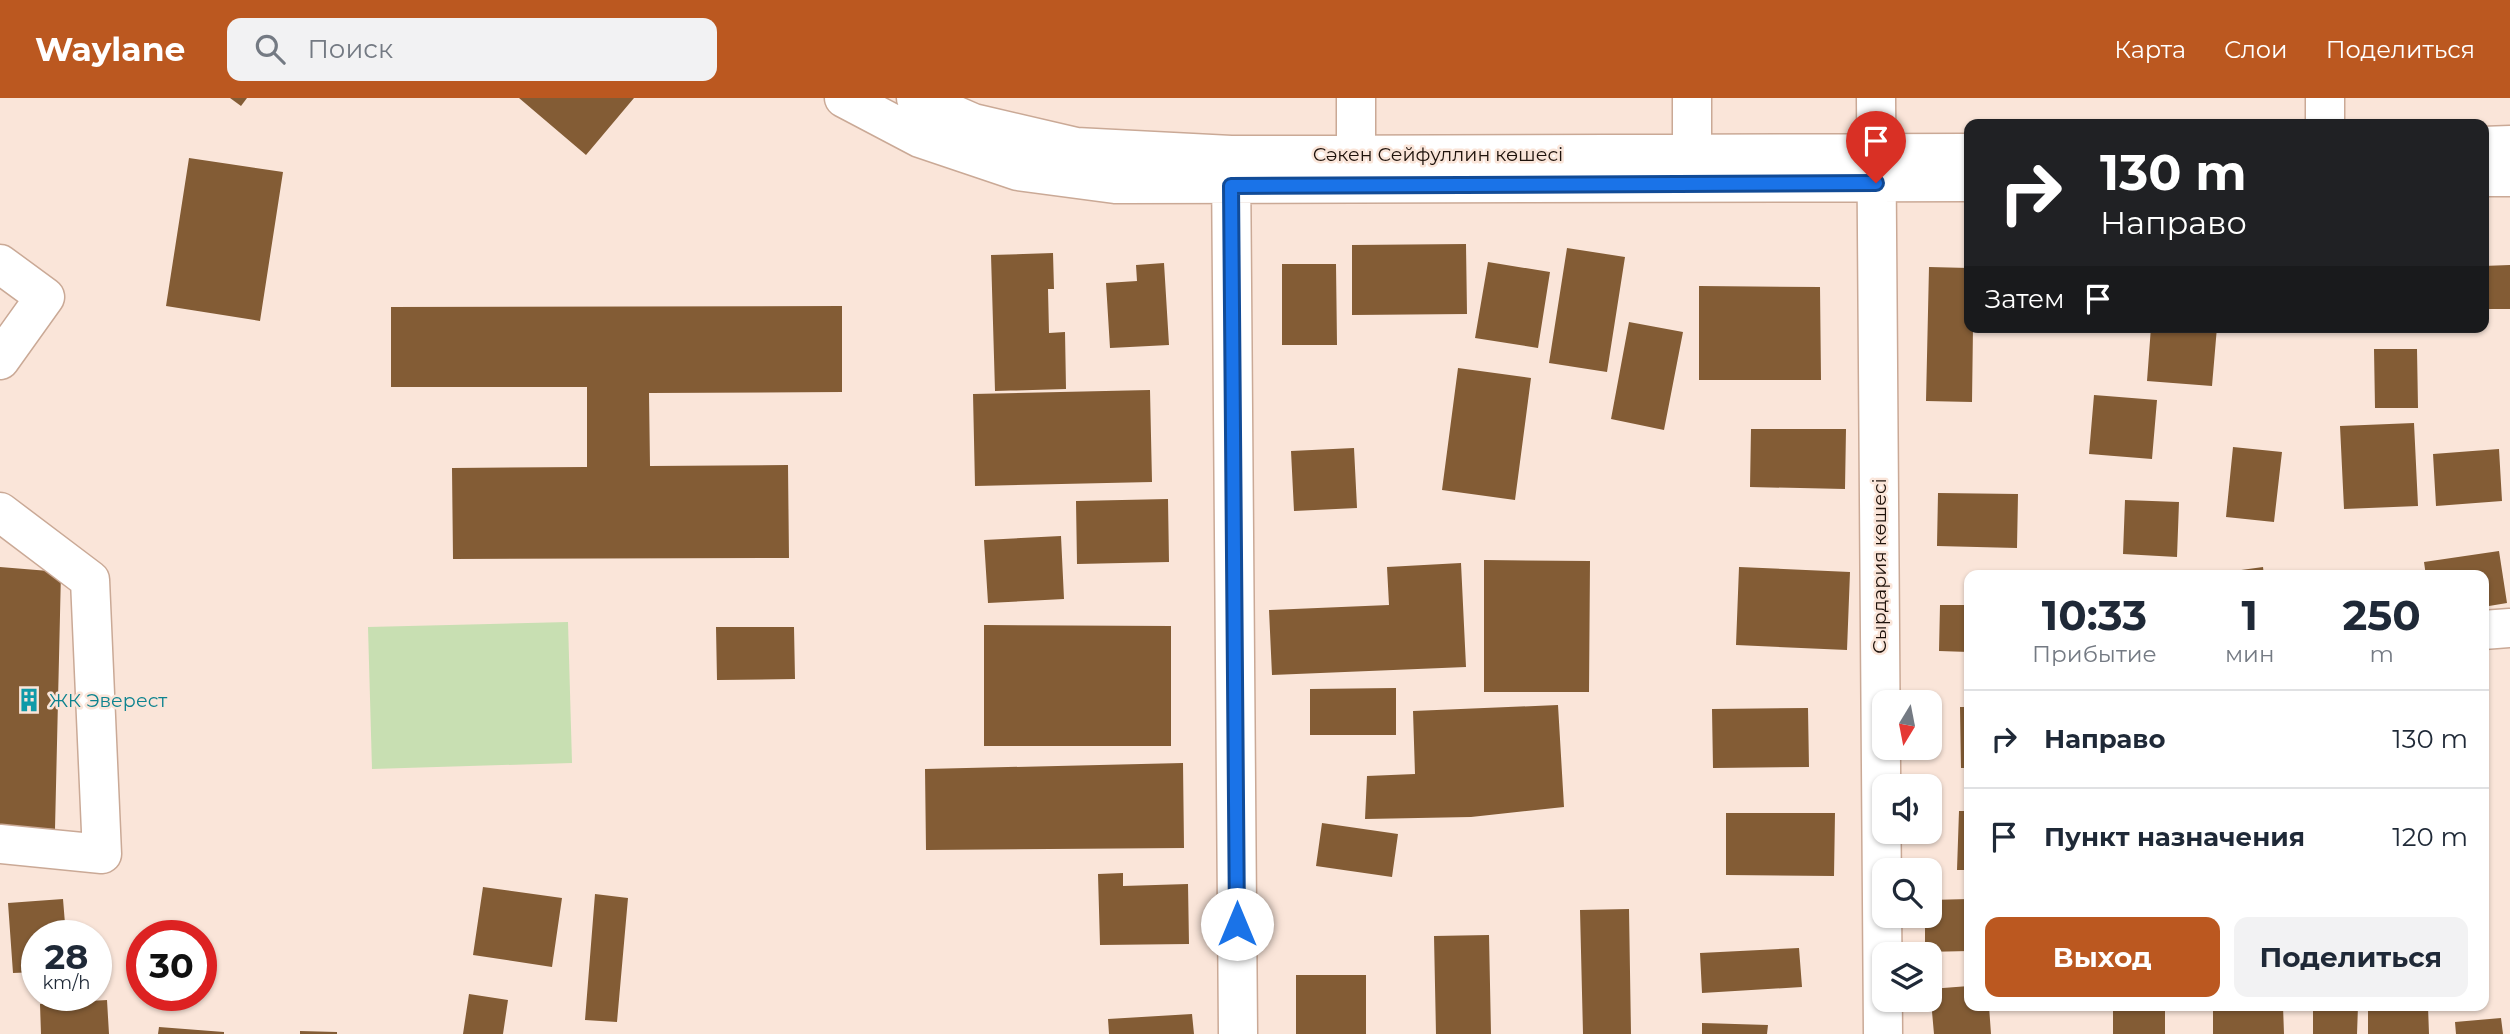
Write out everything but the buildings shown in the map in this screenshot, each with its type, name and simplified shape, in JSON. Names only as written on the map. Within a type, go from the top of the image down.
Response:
[{"type":"street","name":"Сәкен Сейфуллин көшесі","points":[[845,98],[920,138],[1018,171],[1115,184],[1356,153],[1692,153],[1876,168],[1964,181]]},
{"type":"street","name":"Сәкен Сейфуллин көшесі","points":[[916,98],[972,124],[1076,147],[1231,171],[1876,168],[1964,154]]},
{"type":"street","points":[[1356,98],[1356,153]]},
{"type":"street","points":[[1692,98],[1692,153]]},
{"type":"street","name":"Сырдария көшесі","points":[[1876,98],[1882,1034]]},
{"type":"street","points":[[2325,98],[2325,119]]},
{"type":"street","points":[[2489,146],[2510,145]]},
{"type":"street","points":[[1231,171],[1238,1034]]},
{"type":"street","points":[[2489,177],[2510,177]]},
{"type":"street","points":[[0,264],[45,297],[0,360]]},
{"type":"street","points":[[0,512],[90,580],[103,855],[0,844]]},
{"type":"street","points":[[2489,630],[2510,628]]},
{"type":"green space","points":[[568,622],[572,763],[372,769],[368,627]]},
{"type":"place","name":"ЖК Эверест","points":[[29,700]]},
{"type":"route","points":[[1237,924],[1231,186],[1876,183]]}]
